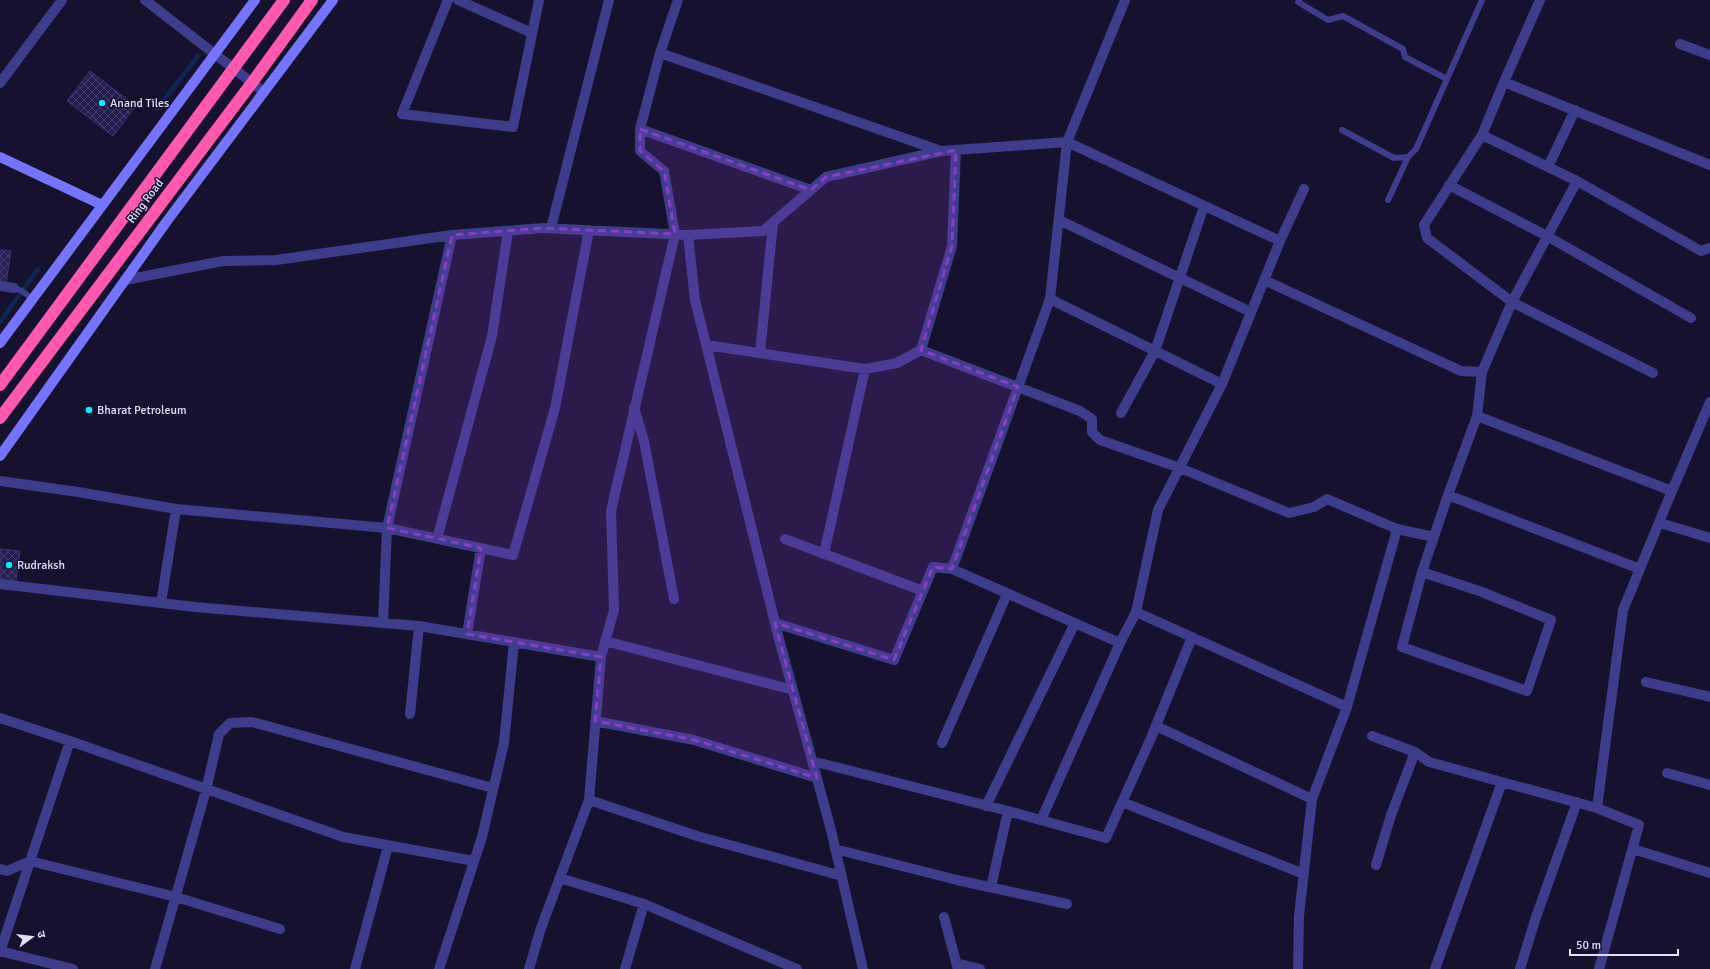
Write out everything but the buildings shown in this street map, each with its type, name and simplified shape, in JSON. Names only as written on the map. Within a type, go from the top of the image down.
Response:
[{"type":"highway","name":"Ring Road","points":[[0,385],[284,0]]},
{"type":"highway","name":"Ring Road","points":[[0,418],[254,80],[312,0]]},
{"type":"street","points":[[0,83],[62,0]]},
{"type":"street","points":[[145,0],[264,92]]},
{"type":"street","points":[[0,343],[32,299],[97,203],[215,54],[255,0]]},
{"type":"street","points":[[0,456],[167,221],[333,0]]},
{"type":"street","points":[[448,0],[402,114],[513,127],[539,0]]},
{"type":"street","points":[[458,0],[532,33]]},
{"type":"street","points":[[551,228],[609,0]]},
{"type":"street","points":[[529,969],[541,928],[589,800],[600,657],[614,610],[611,511],[675,234],[664,172],[640,151],[640,129],[660,53],[678,0]]},
{"type":"street","points":[[952,570],[1050,299],[1067,142],[1125,0]]},
{"type":"street","points":[[1540,0],[1482,135],[1424,225],[1427,238],[1512,302],[1653,373]]},
{"type":"street","points":[[1680,44],[1710,55]]},
{"type":"street","points":[[660,53],[941,151]]},
{"type":"street","points":[[1504,82],[1710,165]]},
{"type":"street","points":[[1548,167],[1574,110]]},
{"type":"street","points":[[640,129],[811,190]]},
{"type":"street","points":[[1482,135],[1577,181],[1701,250],[1710,248]]},
{"type":"street","points":[[125,280],[223,261],[276,260],[452,234],[551,228],[688,235],[763,231],[826,177],[941,151],[1067,142],[1280,241]]},
{"type":"street","points":[[706,345],[865,369],[897,363],[921,350],[952,246],[956,150]]},
{"type":"street","points":[[0,157],[97,203]]},
{"type":"street","points":[[1422,572],[1482,592],[1551,620],[1527,691],[1402,647],[1422,572],[1477,416],[1482,372],[1512,302],[1577,181]]},
{"type":"street","points":[[1449,185],[1547,236],[1691,318]]},
{"type":"street","points":[[1040,820],[1120,643],[1136,612],[1158,510],[1222,384],[1280,241],[1304,189]]},
{"type":"street","points":[[1121,413],[1155,351],[1204,206]]},
{"type":"street","points":[[1059,220],[1251,312]]},
{"type":"street","points":[[760,353],[773,223]]},
{"type":"street","points":[[0,480],[176,509],[387,528],[513,556],[555,408],[589,230]]},
{"type":"street","points":[[437,539],[492,336],[508,231]]},
{"type":"street","points":[[383,623],[387,528],[452,234]]},
{"type":"street","points":[[688,235],[695,300],[775,623],[842,876],[863,969]]},
{"type":"street","points":[[1264,280],[1461,371],[1482,372]]},
{"type":"street","points":[[0,286],[18,290]]},
{"type":"street","points":[[1050,299],[1222,384]]},
{"type":"street","points":[[921,350],[1080,411],[1092,419],[1092,432],[1100,440],[1180,468],[1289,513],[1314,507],[1327,499],[1397,529],[1434,536]]},
{"type":"street","points":[[824,554],[865,369]]},
{"type":"street","points":[[1597,808],[1623,610],[1710,402]]},
{"type":"street","points":[[634,408],[644,441],[674,598]]},
{"type":"street","points":[[1477,416],[1672,491]]},
{"type":"street","points":[[1448,495],[1640,569]]},
{"type":"street","points":[[161,603],[176,509]]},
{"type":"street","points":[[1660,524],[1710,538]]},
{"type":"street","points":[[1298,969],[1299,916],[1312,799],[1346,707],[1397,529]]},
{"type":"street","points":[[785,539],[923,591]]},
{"type":"street","points":[[467,634],[481,548]]},
{"type":"street","points":[[775,623],[894,660],[933,567],[952,570],[1120,643]]},
{"type":"street","points":[[0,584],[161,603],[419,626],[600,657]]},
{"type":"street","points":[[942,743],[1007,594]]},
{"type":"street","points":[[1136,612],[1346,707]]},
{"type":"street","points":[[986,806],[1075,623]]},
{"type":"street","points":[[410,714],[419,626]]},
{"type":"street","points":[[812,761],[1008,811],[1106,838],[1156,726],[1192,637]]},
{"type":"street","points":[[605,641],[793,690]]},
{"type":"street","points":[[439,969],[482,837],[504,743],[514,642]]},
{"type":"street","points":[[1646,682],[1710,697]]},
{"type":"street","points":[[0,718],[70,741],[343,837],[474,862]]},
{"type":"street","points":[[595,721],[694,740],[817,778]]},
{"type":"street","points":[[155,969],[206,790],[219,734],[230,723],[252,722],[493,788]]},
{"type":"street","points":[[1156,726],[1312,799]]},
{"type":"street","points":[[1372,736],[1415,752],[1429,762],[1577,802],[1597,808],[1640,825],[1599,969]]},
{"type":"street","points":[[70,741],[0,951],[73,969]]},
{"type":"street","points":[[1376,865],[1391,815],[1415,752]]},
{"type":"street","points":[[1667,773],[1710,785]]},
{"type":"street","points":[[1436,969],[1502,782]]},
{"type":"street","points":[[589,800],[697,836],[842,876]]},
{"type":"street","points":[[1122,802],[1304,874]]},
{"type":"street","points":[[1520,969],[1535,920],[1577,802]]},
{"type":"street","points":[[991,887],[1008,811]]},
{"type":"street","points":[[355,969],[388,846]]},
{"type":"street","points":[[1633,848],[1710,873]]},
{"type":"street","points":[[835,849],[1066,904]]},
{"type":"street","points":[[0,868],[7,871],[30,861],[176,897],[280,929]]},
{"type":"street","points":[[560,878],[644,904],[797,969]]},
{"type":"street","points":[[625,969],[644,904]]},
{"type":"street","points":[[944,917],[957,966],[980,969]]},
{"type":"lane","points":[[1299,0],[1298,2],[1328,20],[1343,16],[1403,49],[1405,57],[1448,78]]},
{"type":"lane","points":[[1388,200],[1408,157],[1416,149],[1482,0]]},
{"type":"lane","points":[[1342,130],[1394,158],[1408,157]]},
{"type":"lane","points":[[18,290],[32,299]]},
{"type":"highlighted area","points":[[640,129],[811,190],[826,177],[956,150],[952,246],[921,350],[1018,387],[952,569],[933,567],[894,660],[775,623],[817,778],[694,740],[595,721],[601,657],[467,634],[481,548],[387,528],[452,235],[543,228],[675,234],[664,171],[640,151]]},
{"type":"waterway","points":[[157,109],[198,56]]},
{"type":"waterway","points":[[0,322],[38,269]]},
{"type":"place","name":"Anand Tiles","points":[[102,103]]},
{"type":"place","name":"Bharat Petroleum","points":[[89,410]]},
{"type":"place","name":"Rudraksh","points":[[9,565]]}]
